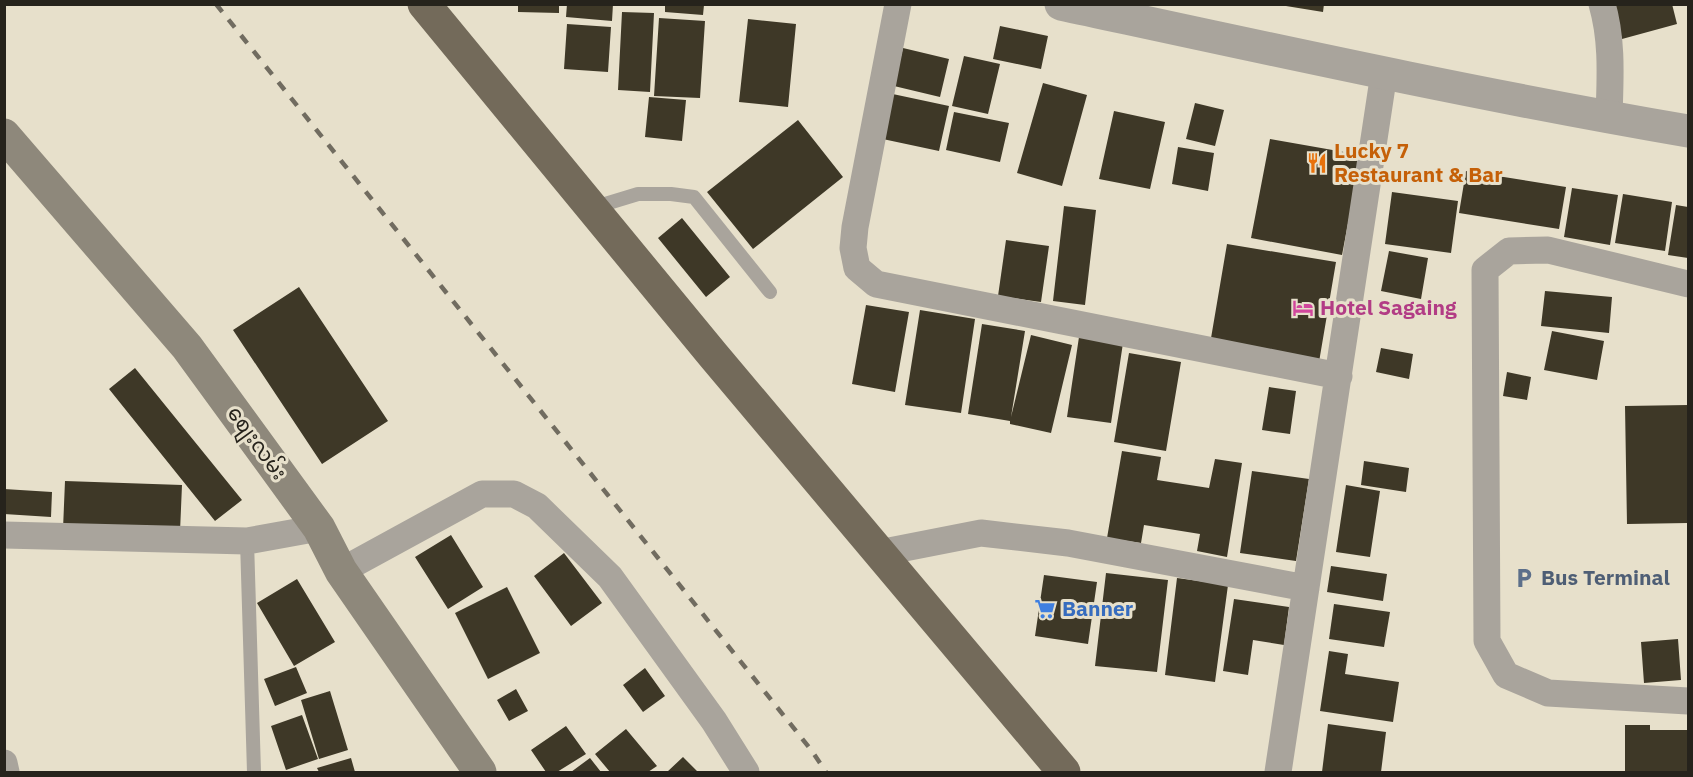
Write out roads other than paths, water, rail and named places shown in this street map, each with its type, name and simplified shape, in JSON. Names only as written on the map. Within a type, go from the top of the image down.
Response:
[{"type":"highway","points":[[424,4],[591,208],[1064,772]]},
{"type":"main road","name":"စျေးလမ်း","points":[[4,135],[187,347],[319,528],[341,571],[480,772]]},
{"type":"street","points":[[898,4],[855,227],[853,249],[857,268],[876,284],[1339,376]]},
{"type":"street","points":[[1061,4],[1384,74],[1609,118],[1689,131]]},
{"type":"street","points":[[1602,4],[1611,52],[1609,118]]},
{"type":"street","points":[[1278,772],[1384,74]]},
{"type":"street","points":[[1689,284],[1548,250],[1509,251],[1485,270],[1487,641],[1506,675],[1548,693],[1689,701]]},
{"type":"street","points":[[341,571],[482,494],[514,494],[537,507],[610,577],[714,721],[746,772]]},
{"type":"street","points":[[4,535],[247,541],[319,528]]},
{"type":"street","points":[[879,553],[981,533],[1068,543],[1306,588]]},
{"type":"street","points":[[4,762],[6,772]]},
{"type":"lane","points":[[591,208],[638,194],[694,197],[770,292]]},
{"type":"lane","points":[[247,541],[254,772]]},
{"type":"railway","points":[[216,4],[812,751],[826,772]]},
{"type":"place","name":"Lucky 7 Restaurant & Bar","points":[[1317,163]]},
{"type":"place","name":"Hotel Sagaing","points":[[1303,308]]},
{"type":"place","name":"Bus Terminal","points":[[1524,578]]},
{"type":"place","name":"Banner","points":[[1045,609]]}]
